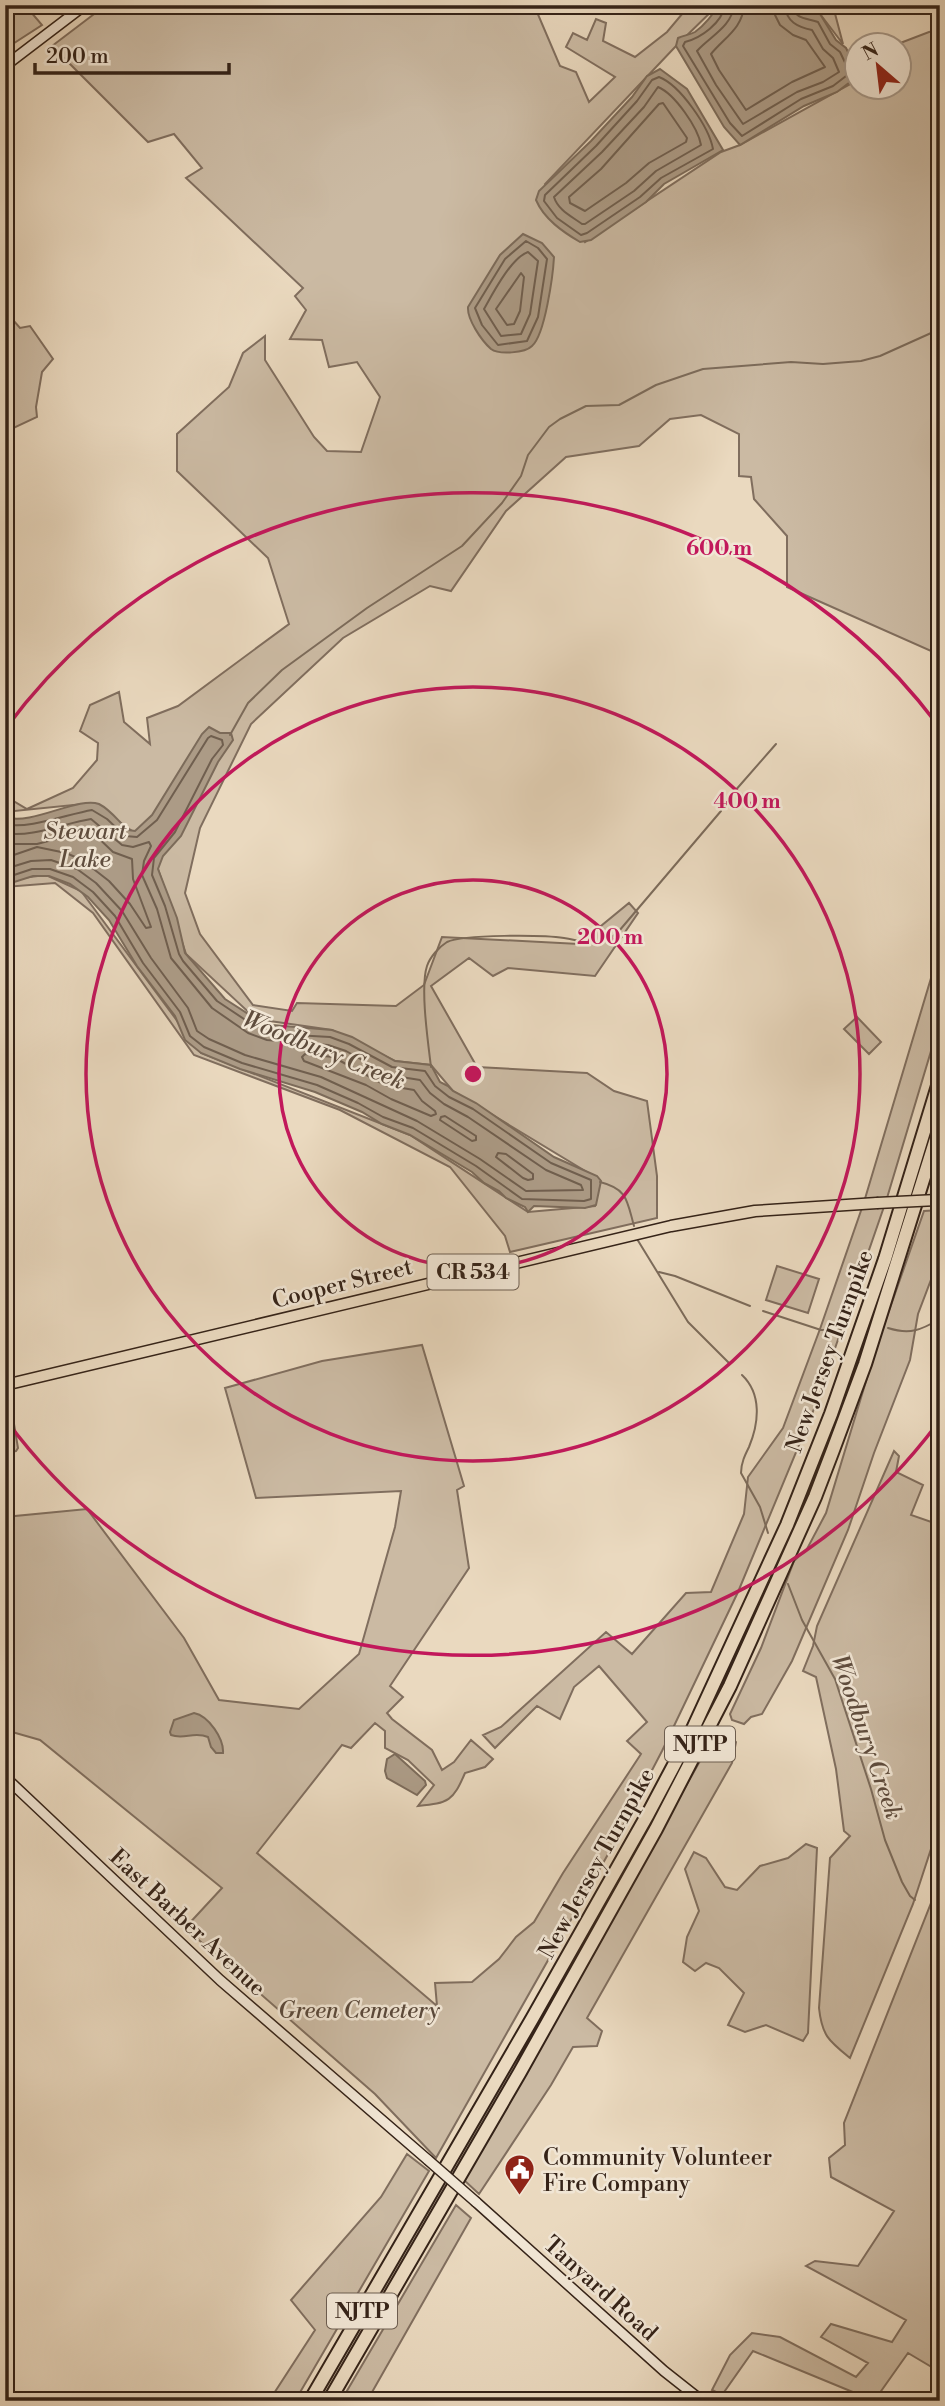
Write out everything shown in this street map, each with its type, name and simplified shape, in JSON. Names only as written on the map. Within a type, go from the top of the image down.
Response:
[{"type":"highway","name":"New Jersey Turnpike","points":[[310,2401],[532,2019],[691,1733],[782,1537],[831,1415],[885,1259],[940,1079]]},
{"type":"highway","name":"New Jersey Turnpike","points":[[329,2401],[520,2072],[656,1829],[730,1686],[815,1497],[833,1450],[865,1364],[940,1126]]},
{"type":"main road","name":"Cooper Street","points":[[5,1385],[629,1235],[755,1211],[938,1200]]},
{"type":"street","points":[[5,66],[85,5]]},
{"type":"street","name":"East Barber Avenue","points":[[5,1777],[220,1980],[476,2202]]},
{"type":"street","name":"Tanyard Road","points":[[476,2202],[664,2371],[702,2401]]},
{"type":"green space","points":[[5,5],[25,5],[42,25],[5,49]]},
{"type":"green space","points":[[106,5],[534,5],[560,66],[576,72],[589,102],[615,77],[566,47],[573,33],[587,40],[596,19],[606,23],[603,41],[635,57],[667,32],[688,7],[681,5],[718,5],[545,184],[585,242],[721,152],[740,145],[844,87],[844,102],[914,102],[914,38],[940,30],[940,655],[787,587],[787,536],[754,499],[751,477],[739,476],[739,434],[701,415],[670,419],[639,446],[566,457],[506,511],[451,591],[430,586],[343,638],[251,724],[200,828],[185,893],[200,934],[253,1005],[292,1011],[297,1003],[396,1006],[424,985],[442,937],[579,944],[629,903],[638,913],[595,976],[508,968],[493,976],[469,958],[431,986],[477,1067],[587,1073],[614,1091],[647,1101],[657,1176],[657,1218],[510,1252],[505,1236],[450,1167],[340,1110],[194,1055],[93,913],[55,883],[5,887],[5,880],[46,875],[81,891],[201,1053],[410,1135],[528,1212],[595,1206],[600,1180],[453,1091],[431,1065],[395,1061],[332,1030],[256,1019],[186,954],[158,869],[132,831],[93,803],[5,812],[5,796],[27,809],[73,788],[97,760],[98,743],[80,731],[90,705],[119,692],[124,722],[150,744],[147,718],[178,706],[289,624],[268,558],[177,471],[177,434],[229,387],[243,353],[265,336],[265,360],[314,437],[327,451],[361,452],[380,397],[357,362],[329,367],[322,340],[290,339],[306,310],[295,296],[303,288],[186,178],[202,168],[174,134],[148,142],[52,46]]},
{"type":"green space","points":[[804,5],[833,6],[843,44],[820,14]]},
{"type":"green space","points":[[5,311],[20,328],[30,326],[53,359],[42,372],[37,417],[5,432]]},
{"type":"green space","name":"Green Cemetery","points":[[940,948],[940,1021],[887,1198],[814,1409],[738,1592],[662,1751],[611,1849],[436,2158],[375,2094],[185,1928],[222,1888],[40,1740],[5,1730],[5,1517],[87,1509],[184,1638],[219,1700],[299,1709],[359,1654],[395,1527],[401,1491],[256,1498],[225,1388],[322,1361],[422,1345],[464,1486],[457,1490],[469,1568],[390,1686],[403,1697],[387,1713],[432,1750],[442,1770],[454,1762],[471,1740],[493,1759],[485,1767],[465,1773],[449,1799],[437,1804],[418,1806],[434,1785],[408,1760],[385,1748],[385,1731],[375,1723],[351,1748],[342,1745],[257,1853],[437,2006],[435,1983],[472,1982],[499,1959],[516,1937],[534,1922],[641,1754],[627,1741],[647,1722],[599,1666],[574,1687],[560,1719],[537,1706],[495,1748],[483,1735],[501,1727],[606,1632],[632,1654],[686,1593],[711,1592],[744,1514],[748,1477],[783,1428],[820,1329],[864,1202]]},
{"type":"green space","points":[[857,1017],[881,1042],[869,1054],[844,1029]]},
{"type":"green space","points":[[940,1210],[940,1256],[918,1314],[910,1360],[848,1530],[792,1661],[762,1714],[751,1717],[744,1724],[732,1720],[730,1714],[761,1648],[794,1561],[807,1549],[826,1513],[877,1345],[924,1211]]},
{"type":"green space","points":[[777,1266],[819,1279],[808,1313],[766,1300]]},
{"type":"green space","points":[[5,1387],[8,1388],[18,1448],[5,1453]]},
{"type":"green space","points":[[894,1451],[899,1456],[896,1472],[923,1485],[911,1515],[940,1525],[940,1831],[850,2058],[828,2037],[822,2025],[819,2008],[830,1858],[850,1836],[844,1831],[836,1769],[816,1677],[803,1671],[813,1646],[817,1626]]},
{"type":"green space","points":[[725,1731],[736,1742],[732,1763],[587,2018],[602,2031],[597,2046],[573,2047],[479,2194],[464,2180],[700,1761],[718,1732]]},
{"type":"green space","points":[[806,1844],[817,1848],[808,2033],[803,2041],[766,2025],[745,2032],[728,2025],[744,1993],[719,1968],[706,1963],[695,1971],[683,1962],[687,1937],[699,1911],[685,1869],[694,1852],[706,1858],[725,1887],[737,1890],[760,1866],[788,1858]]},
{"type":"green space","points":[[935,1893],[940,1896],[940,2372],[908,2353],[874,2401],[860,2401],[860,2395],[753,2351],[722,2395],[712,2390],[730,2355],[752,2333],[780,2337],[856,2377],[868,2363],[821,2337],[831,2324],[892,2342],[906,2320],[806,2266],[815,2261],[858,2266],[894,2211],[831,2177],[829,2158],[845,2145],[844,2123]]},
{"type":"green space","points":[[407,2154],[429,2171],[295,2401],[269,2401],[315,2330],[291,2300],[381,2197]]},
{"type":"green space","points":[[456,2205],[471,2218],[367,2401],[341,2401]]},
{"type":"water","points":[[719,5],[798,5],[806,12],[820,14],[836,40],[844,46],[844,87],[804,106],[740,145],[724,127],[676,46],[678,38],[693,33],[708,20]]},
{"type":"water","points":[[660,69],[687,89],[723,150],[664,184],[646,202],[591,240],[580,242],[544,213],[536,200],[539,191],[591,141],[632,97],[647,76]]},
{"type":"water","points":[[523,234],[542,243],[554,257],[548,304],[541,330],[532,346],[518,352],[495,351],[479,335],[472,323],[468,307],[500,255]]},
{"type":"water","name":"Stewart Lake","points":[[209,727],[220,733],[231,733],[233,740],[218,762],[181,836],[163,856],[158,869],[177,918],[185,953],[225,999],[256,1019],[272,1025],[332,1030],[352,1037],[395,1061],[431,1065],[440,1082],[453,1091],[476,1103],[554,1157],[597,1176],[601,1181],[596,1205],[585,1208],[534,1206],[528,1212],[525,1207],[506,1198],[472,1172],[410,1135],[315,1092],[240,1069],[201,1053],[185,1040],[175,1016],[137,966],[109,920],[88,897],[70,884],[49,876],[33,876],[5,885],[5,817],[28,818],[90,803],[99,804],[128,830],[135,831],[152,815]]},
{"type":"water","points":[[194,1713],[205,1719],[214,1729],[221,1741],[223,1753],[216,1753],[208,1737],[171,1735],[174,1720]]},
{"type":"water","points":[[395,1754],[425,1781],[426,1785],[417,1795],[387,1778],[387,1759]]},
{"type":"waterway","points":[[230,735],[248,703],[282,670],[367,608],[462,546],[502,503],[521,476],[528,455],[549,427],[560,419],[586,406],[619,405],[656,385],[703,369],[791,362],[823,364],[861,361],[880,356],[940,329]]},
{"type":"waterway","points":[[734,792],[776,744]]},
{"type":"waterway","points":[[431,1067],[424,987],[427,966],[441,947],[456,939],[486,936],[554,937],[593,943],[606,940],[619,931],[721,811]]},
{"type":"waterway","name":"Woodbury Creek","points":[[600,1182],[616,1188],[625,1197],[634,1226]]},
{"type":"waterway","name":"Woodbury Creek","points":[[637,1239],[688,1322],[730,1364]]},
{"type":"waterway","points":[[659,1272],[750,1306]]},
{"type":"waterway","points":[[763,1311],[821,1330],[842,1330]]},
{"type":"waterway","points":[[888,1328],[915,1330],[940,1319]]},
{"type":"waterway","name":"Woodbury Creek","points":[[742,1375],[753,1391],[757,1409],[755,1428],[742,1462],[741,1473],[760,1507],[768,1533]]},
{"type":"waterway","name":"Woodbury Creek","points":[[788,1584],[802,1620],[835,1679],[885,1840],[902,1882],[915,1900]]},
{"type":"waterway","name":"Woodbury Creek","points":[[932,1906],[940,1908]]},
{"type":"place","name":"Community Volunteer Fire Company","points":[[520,2197]]}]
